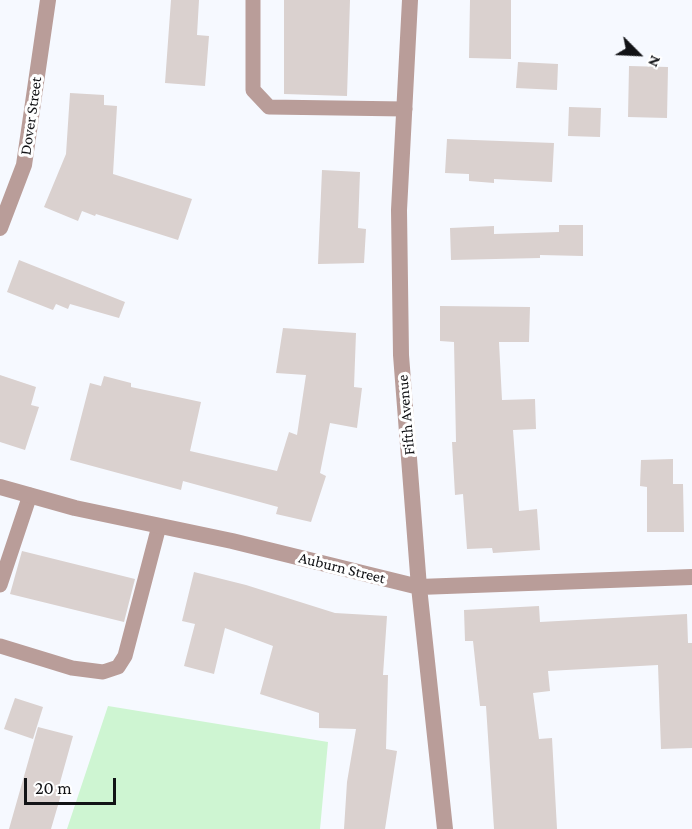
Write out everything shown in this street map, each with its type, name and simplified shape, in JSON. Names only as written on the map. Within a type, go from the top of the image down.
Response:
[{"type":"street","name":"Dover Street","points":[[0,228],[24,165],[48,0]]},
{"type":"street","name":"Fifth Avenue","points":[[410,0],[399,210],[401,355],[419,587],[445,829]]},
{"type":"street","name":"Auburn Street","points":[[0,487],[419,587],[692,577]]},
{"type":"lane","points":[[253,0],[253,90],[269,107],[405,109]]},
{"type":"lane","points":[[0,585],[30,495]]},
{"type":"lane","points":[[0,646],[72,668],[103,672],[118,667],[125,656],[159,526]]},
{"type":"green space","points":[[108,706],[328,742],[320,829],[67,829]]},
{"type":"building","points":[[171,0],[199,0],[197,35],[209,36],[205,86],[165,83]]},
{"type":"building","points":[[284,0],[350,0],[347,96],[284,94]]},
{"type":"building","points":[[470,0],[511,0],[511,59],[469,58]]},
{"type":"building","points":[[518,62],[558,64],[557,90],[516,88]]},
{"type":"building","points":[[629,66],[668,67],[667,118],[628,117]]},
{"type":"building","points":[[70,93],[104,95],[104,105],[117,106],[113,174],[192,199],[178,240],[96,214],[95,216],[82,211],[78,221],[44,207],[66,154]]},
{"type":"building","points":[[569,107],[601,108],[600,137],[568,136]]},
{"type":"building","points":[[447,139],[554,143],[552,182],[494,179],[494,183],[469,181],[469,174],[445,173]]},
{"type":"building","points":[[322,170],[360,172],[358,228],[366,229],[364,263],[318,264]]},
{"type":"building","points":[[559,225],[583,225],[583,256],[540,255],[540,258],[451,260],[450,228],[494,226],[494,234],[559,232]]},
{"type":"building","points":[[19,260],[125,302],[119,318],[70,304],[68,309],[56,304],[53,310],[7,292]]},
{"type":"building","points":[[440,306],[530,307],[529,342],[499,342],[502,400],[535,399],[536,429],[513,430],[519,511],[537,509],[540,550],[493,553],[492,548],[467,549],[463,494],[455,495],[452,442],[456,442],[454,342],[440,341]]},
{"type":"building","points":[[283,328],[356,333],[354,387],[362,388],[357,428],[330,423],[320,473],[326,476],[311,522],[276,514],[278,507],[183,481],[181,490],[70,460],[90,383],[101,386],[104,376],[131,383],[131,387],[201,402],[190,451],[277,471],[289,432],[297,435],[306,375],[276,373]]},
{"type":"building","points":[[0,375],[36,387],[31,405],[39,407],[25,450],[0,442]]},
{"type":"building","points":[[673,459],[673,484],[683,484],[684,532],[647,532],[647,487],[640,486],[641,460]]},
{"type":"building","points":[[22,551],[135,579],[124,622],[10,594]]},
{"type":"building","points":[[194,572],[246,585],[335,613],[387,616],[383,675],[388,675],[386,749],[397,751],[385,829],[344,829],[347,782],[356,729],[319,728],[319,713],[260,694],[273,646],[225,628],[214,674],[184,666],[195,624],[182,621]]},
{"type":"building","points":[[539,606],[540,622],[687,614],[688,643],[692,643],[692,748],[661,749],[658,665],[548,671],[550,691],[533,693],[539,739],[552,738],[557,829],[494,829],[486,706],[480,706],[473,641],[465,641],[464,610]]},
{"type":"building","points":[[15,698],[43,707],[33,739],[4,729]]},
{"type":"building","points":[[38,727],[73,736],[59,786],[63,788],[51,829],[9,829]]}]
